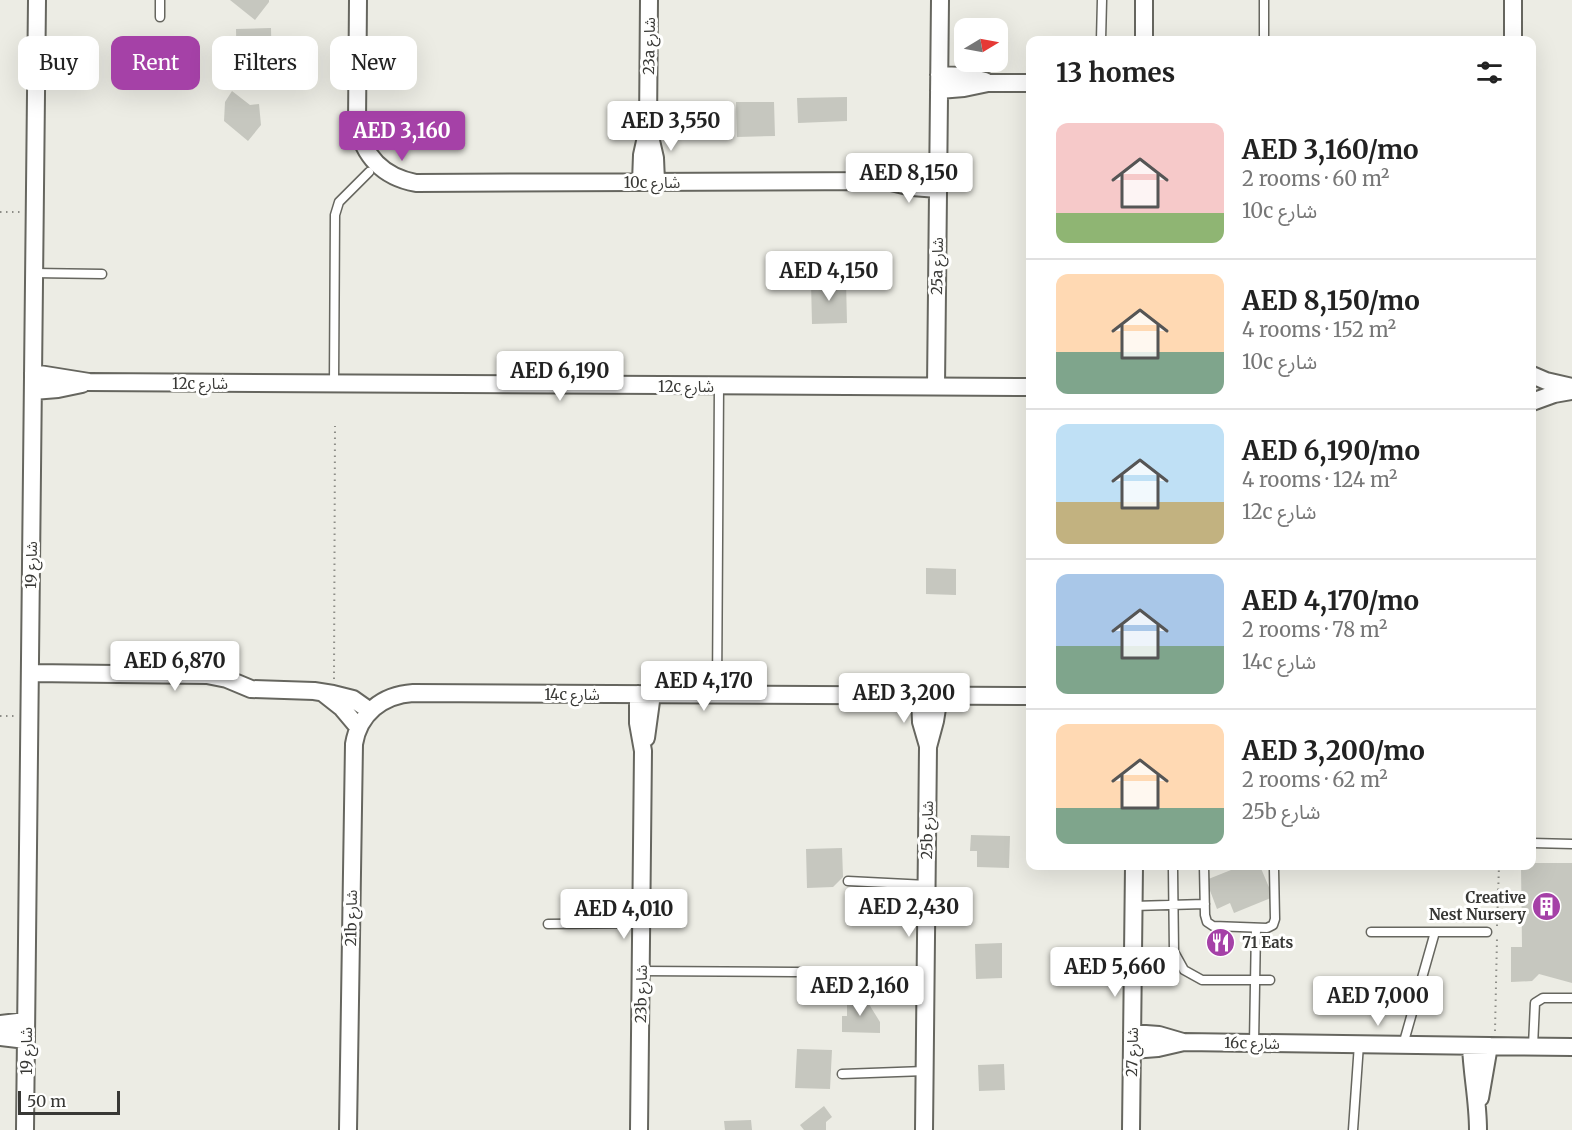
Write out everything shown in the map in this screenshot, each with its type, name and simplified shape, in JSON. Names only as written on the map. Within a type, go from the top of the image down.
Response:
[{"type":"street","name":"شارع 19","points":[[25,1130],[37,0]]},
{"type":"street","points":[[358,0],[357,123],[373,169]]},
{"type":"street","name":"23a شارع","points":[[649,182],[642,155],[648,128],[650,0]]},
{"type":"street","name":"25a شارع","points":[[936,387],[940,0]]},
{"type":"street","points":[[1144,0],[1144,36]]},
{"type":"street","points":[[1513,0],[1513,36]]},
{"type":"street","points":[[939,82],[964,76],[988,83],[1026,83]]},
{"type":"street","name":"10c شارع","points":[[373,169],[390,184],[408,185],[416,183],[887,181],[912,187],[938,189]]},
{"type":"street","name":"10c شارع","points":[[887,181],[912,173],[938,171]]},
{"type":"street","name":"12c شارع","points":[[33,373],[89,382],[1026,387]]},
{"type":"street","points":[[1536,377],[1572,389]]},
{"type":"street","name":"12c شارع","points":[[33,391],[58,389],[89,382]]},
{"type":"street","points":[[1536,401],[1572,389]]},
{"type":"street","points":[[30,673],[207,675],[227,679],[252,689],[328,693],[353,699],[370,711]]},
{"type":"street","points":[[328,693],[358,727]]},
{"type":"street","name":"14c شارع","points":[[370,711],[386,699],[404,694],[1026,696]]},
{"type":"street","name":"23b شارع","points":[[639,1130],[643,751],[638,723],[645,694]]},
{"type":"street","name":"25b شارع","points":[[920,696],[921,722],[928,747]]},
{"type":"street","name":"25b شارع","points":[[924,1130],[928,747],[939,696]]},
{"type":"street","name":"21b شارع","points":[[348,1130],[354,744],[358,727],[370,711]]},
{"type":"street","name":"شارع 27","points":[[1131,1130],[1134,870]]},
{"type":"street","points":[[0,1024],[26,1021]]},
{"type":"street","name":"16c شارع","points":[[1132,1033],[1159,1035],[1184,1042]]},
{"type":"street","points":[[0,1037],[26,1040]]},
{"type":"street","name":"16c شارع","points":[[1132,1050],[1158,1048],[1184,1042],[1572,1047]]},
{"type":"street","points":[[1471,1046],[1478,1105],[1478,1130]]},
{"type":"street","points":[[1478,1105],[1492,1046]]},
{"type":"lane","points":[[160,0],[160,17]]},
{"type":"lane","points":[[1101,36],[1102,0]]},
{"type":"lane","points":[[1264,0],[1264,36]]},
{"type":"lane","points":[[334,384],[335,214],[339,202],[373,169]]},
{"type":"lane","points":[[34,273],[102,274]]},
{"type":"lane","points":[[717,694],[719,386]]},
{"type":"lane","points":[[1536,843],[1572,843]]},
{"type":"lane","points":[[1173,870],[1174,952],[1184,970],[1202,980],[1270,980]]},
{"type":"lane","points":[[1204,870],[1206,919],[1210,924],[1256,928],[1267,928],[1275,922],[1274,870]]},
{"type":"lane","points":[[848,881],[927,885]]},
{"type":"lane","points":[[1133,906],[1205,904]]},
{"type":"lane","points":[[548,924],[641,923]]},
{"type":"lane","points":[[1254,1043],[1256,928]]},
{"type":"lane","points":[[1371,932],[1487,932]]},
{"type":"lane","points":[[1403,1045],[1435,932]]},
{"type":"lane","points":[[641,971],[926,973]]},
{"type":"lane","points":[[1533,1046],[1535,1003],[1543,998],[1572,998]]},
{"type":"lane","points":[[1353,1130],[1359,1044]]},
{"type":"lane","points":[[842,1074],[925,1071]]},
{"type":"path","points":[[0,213],[34,212]]},
{"type":"path","points":[[328,693],[335,426]]},
{"type":"path","points":[[1492,1046],[1498,870]]},
{"type":"building","points":[[230,0],[269,0],[269,2],[255,20]]},
{"type":"building","points":[[271,28],[271,36],[236,36],[236,29]]},
{"type":"building","points":[[232,91],[250,105],[259,104],[261,125],[248,141],[224,121],[225,102]]},
{"type":"building","points":[[847,97],[847,121],[798,123],[797,98]]},
{"type":"building","points":[[736,102],[774,102],[775,136],[737,137]]},
{"type":"building","points":[[846,281],[847,323],[812,324],[811,282]]},
{"type":"building","points":[[926,568],[956,569],[956,595],[926,594]]},
{"type":"building","points":[[971,835],[1010,836],[1009,868],[977,867],[977,851],[970,851]]},
{"type":"building","points":[[842,848],[843,877],[833,887],[807,888],[806,849]]},
{"type":"building","name":"Creative Nest Nursery","points":[[1536,863],[1572,863],[1572,983],[1539,974],[1532,981],[1511,982],[1511,947],[1522,947],[1521,870],[1536,870]]},
{"type":"building","points":[[1231,870],[1262,870],[1273,897],[1234,913],[1230,903],[1217,909],[1206,880]]},
{"type":"building","points":[[1002,943],[1002,978],[976,979],[975,944]]},
{"type":"building","points":[[847,994],[857,994],[857,1001],[867,1001],[880,1022],[880,1033],[842,1032],[842,1016],[847,1016]]},
{"type":"building","points":[[797,1049],[832,1050],[830,1089],[795,1088]]},
{"type":"building","points":[[1004,1064],[1005,1090],[979,1091],[978,1065]]},
{"type":"building","points":[[824,1106],[832,1117],[826,1122],[826,1130],[804,1130],[800,1125]]},
{"type":"building","points":[[751,1120],[752,1130],[725,1130],[724,1121]]},
{"type":"place","name":"Creative Nest Nursery","points":[[1547,906]]},
{"type":"place","name":"71 Eats","points":[[1221,942]]}]
